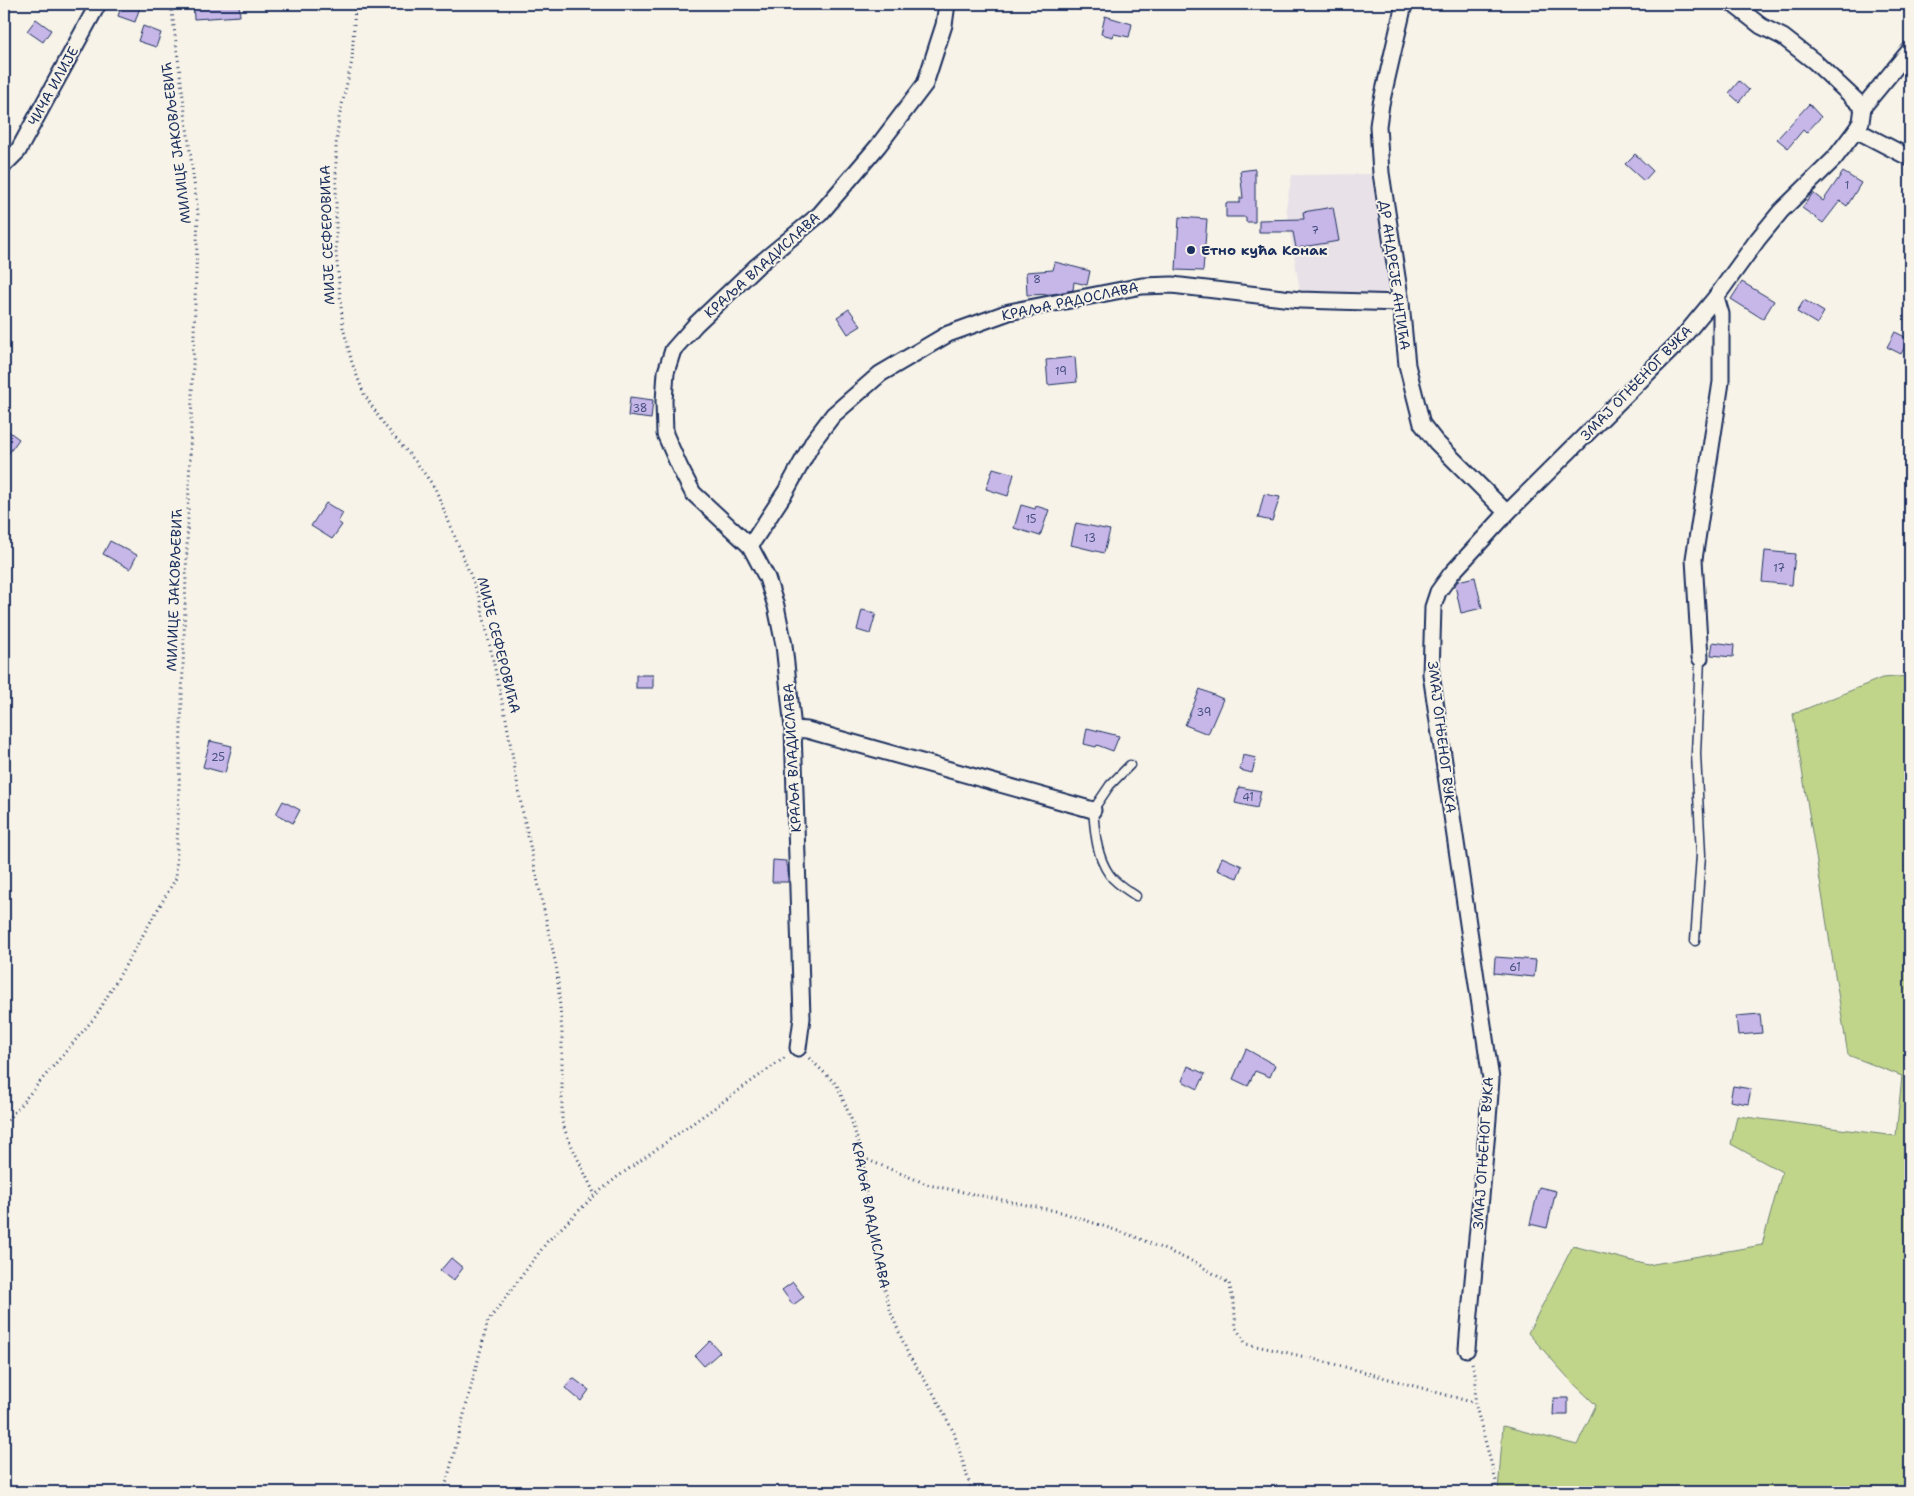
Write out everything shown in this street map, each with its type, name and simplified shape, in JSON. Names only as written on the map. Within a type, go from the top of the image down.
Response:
[{"type":"street","name":"ЧИЧА ИЛИЈЕ","points":[[4,165],[18,151],[98,4]]},
{"type":"street","name":"КРАЉА ВЛАДИСЛАВА","points":[[798,1048],[802,1018],[793,729],[784,644],[776,606],[767,578],[750,546],[694,493],[665,434],[664,401],[666,372],[673,350],[696,324],[756,266],[820,214],[878,146],[925,84],[944,24],[947,4]]},
{"type":"street","name":"ДР АНДРЕЈЕ АНТИЋА","points":[[1404,4],[1381,104],[1378,126],[1382,173],[1401,303],[1407,365],[1422,424],[1436,442],[1507,513]]},
{"type":"street","points":[[1733,4],[1761,26],[1783,37],[1815,62],[1863,108],[1910,50]]},
{"type":"street","name":"ЗМАЈ ОГЊЕНОГ ВУКА","points":[[1467,1348],[1475,1251],[1485,1165],[1491,1080],[1431,674],[1432,619],[1435,600],[1450,574],[1507,513],[1678,343],[1716,297],[1758,238],[1781,211],[1834,159],[1861,122],[1863,108]]},
{"type":"street","points":[[1856,130],[1910,158]]},
{"type":"street","name":"КРАЉА РАДОСЛАВА","points":[[750,546],[786,491],[814,440],[833,415],[880,374],[948,334],[1009,312],[1142,286],[1172,285],[1300,300],[1401,303]]},
{"type":"street","points":[[1700,658],[1694,559],[1721,382],[1721,314],[1716,297]]},
{"type":"street","points":[[793,729],[807,730],[1093,810]]},
{"type":"lane","points":[[1696,941],[1701,855],[1696,754],[1700,658]]},
{"type":"lane","points":[[1130,766],[1110,785],[1093,810],[1097,844],[1109,874],[1122,887],[1136,896]]},
{"type":"path","name":"МИЛИЦЕ ЈАКОВЉЕВИЋ","points":[[4,1124],[96,1016],[176,878],[198,213],[171,4]]},
{"type":"path","name":"МИЈЕ СЕФЕРОВИЋА","points":[[355,4],[352,61],[339,118],[336,145],[336,252],[343,327],[352,363],[364,394],[384,426],[416,462],[435,488],[479,596],[499,684],[521,804],[557,970],[562,1032],[562,1122],[566,1136],[595,1195]]},
{"type":"path","points":[[444,1492],[488,1321],[547,1242],[595,1195],[798,1048]]},
{"type":"path","name":"КРАЉА ВЛАДИСЛАВА","points":[[798,1048],[837,1085],[852,1119],[863,1158],[867,1208],[891,1313],[909,1356],[935,1396],[954,1433],[972,1492]]},
{"type":"path","points":[[863,1158],[929,1185],[1061,1212],[1133,1236],[1196,1263],[1229,1283],[1234,1304],[1236,1328],[1246,1344],[1289,1352],[1475,1403]]},
{"type":"path","points":[[1467,1348],[1476,1377],[1475,1403],[1496,1481],[1496,1492]]},
{"type":"shaded area","points":[[1371,174],[1389,287],[1382,297],[1300,292],[1286,207],[1292,175]]},
{"type":"green space","points":[[1910,676],[1910,1492],[1498,1492],[1503,1426],[1577,1445],[1596,1405],[1571,1381],[1528,1333],[1573,1246],[1648,1265],[1762,1245],[1782,1172],[1731,1144],[1737,1116],[1896,1136],[1902,1076],[1848,1055],[1793,714],[1882,678]]},
{"type":"building","points":[[122,4],[140,7],[135,22],[118,16]]},
{"type":"building","points":[[193,4],[239,4],[240,16],[194,19]]},
{"type":"building","points":[[1105,16],[1132,24],[1129,37],[1114,34],[1113,37],[1101,34]]},
{"type":"building","points":[[36,19],[51,30],[43,42],[27,31]]},
{"type":"building","points":[[143,26],[161,33],[156,47],[138,41]]},
{"type":"building","points":[[1739,81],[1749,90],[1739,102],[1729,93]]},
{"type":"building","points":[[1809,104],[1821,117],[1806,133],[1803,130],[1788,148],[1777,139]]},
{"type":"building","points":[[1635,154],[1653,171],[1644,181],[1625,164]]},
{"type":"building","points":[[1255,169],[1255,222],[1246,222],[1246,217],[1226,217],[1226,203],[1240,203],[1240,198],[1243,198],[1240,171]]},
{"type":"building","points":[[1843,172],[1861,183],[1847,206],[1840,201],[1823,223],[1802,208],[1813,193],[1823,201]]},
{"type":"building","points":[[1333,207],[1339,241],[1296,248],[1293,232],[1259,232],[1259,220],[1304,219],[1303,212]]},
{"type":"building","name":"Етно кућа Конак","points":[[1179,217],[1207,219],[1203,271],[1176,270]]},
{"type":"building","points":[[1055,262],[1090,271],[1087,285],[1074,282],[1073,290],[1053,294],[1027,295],[1026,272],[1053,270]]},
{"type":"building","points":[[1742,282],[1774,301],[1763,319],[1731,299]]},
{"type":"building","points":[[1804,300],[1824,312],[1817,324],[1797,312]]},
{"type":"building","points":[[849,309],[861,326],[848,334],[837,317]]},
{"type":"building","points":[[1895,332],[1909,339],[1901,354],[1887,347]]},
{"type":"building","points":[[1075,357],[1077,382],[1048,385],[1046,360]]},
{"type":"building","points":[[630,397],[653,400],[651,419],[628,416]]},
{"type":"building","points":[[4,428],[19,439],[4,460]]},
{"type":"building","points":[[993,468],[1014,474],[1008,496],[986,489]]},
{"type":"building","points":[[1264,494],[1280,497],[1272,521],[1258,518]]},
{"type":"building","points":[[326,503],[343,513],[338,522],[342,525],[332,539],[311,526]]},
{"type":"building","points":[[1021,505],[1035,509],[1036,506],[1049,510],[1040,536],[1014,528]]},
{"type":"building","points":[[1076,523],[1110,530],[1104,553],[1071,545]]},
{"type":"building","points":[[110,541],[137,555],[130,569],[103,554]]},
{"type":"building","points":[[1765,551],[1795,554],[1792,585],[1762,582]]},
{"type":"building","points":[[1475,577],[1482,608],[1461,613],[1455,585],[1458,581]]},
{"type":"building","points":[[862,610],[876,613],[870,634],[857,630]]},
{"type":"building","points":[[1713,642],[1734,645],[1733,657],[1711,655]]},
{"type":"building","points":[[636,675],[653,675],[653,688],[636,688]]},
{"type":"building","points":[[1200,689],[1223,699],[1208,734],[1185,725]]},
{"type":"building","points":[[1087,728],[1119,736],[1113,751],[1097,745],[1096,747],[1084,744]]},
{"type":"building","points":[[210,741],[232,746],[225,773],[203,767]]},
{"type":"building","points":[[1243,755],[1256,758],[1252,773],[1240,770]]},
{"type":"building","points":[[1239,787],[1261,791],[1257,808],[1235,803]]},
{"type":"building","points":[[283,801],[300,810],[293,823],[276,814]]},
{"type":"building","points":[[1222,857],[1242,866],[1237,878],[1217,870]]},
{"type":"building","points":[[773,860],[786,861],[786,866],[788,866],[788,882],[772,882]]},
{"type":"building","points":[[1495,957],[1536,960],[1534,977],[1494,973]]},
{"type":"building","points":[[1760,1014],[1762,1033],[1738,1035],[1736,1016]]},
{"type":"building","points":[[1246,1049],[1275,1065],[1270,1077],[1255,1071],[1248,1086],[1233,1079]]},
{"type":"building","points":[[1188,1066],[1205,1074],[1198,1089],[1182,1081]]},
{"type":"building","points":[[1733,1086],[1751,1089],[1748,1104],[1730,1101]]},
{"type":"building","points":[[1539,1187],[1556,1191],[1547,1228],[1530,1224]]},
{"type":"building","points":[[451,1258],[463,1268],[453,1281],[440,1271]]},
{"type":"building","points":[[793,1282],[804,1297],[793,1305],[782,1290]]},
{"type":"building","points":[[710,1341],[720,1352],[704,1366],[695,1356]]},
{"type":"building","points":[[573,1378],[589,1390],[581,1401],[565,1388]]},
{"type":"building","points":[[1554,1398],[1568,1398],[1568,1415],[1553,1415]]},
{"type":"place","name":"Етно кућа Конак","points":[[1191,250]]}]
